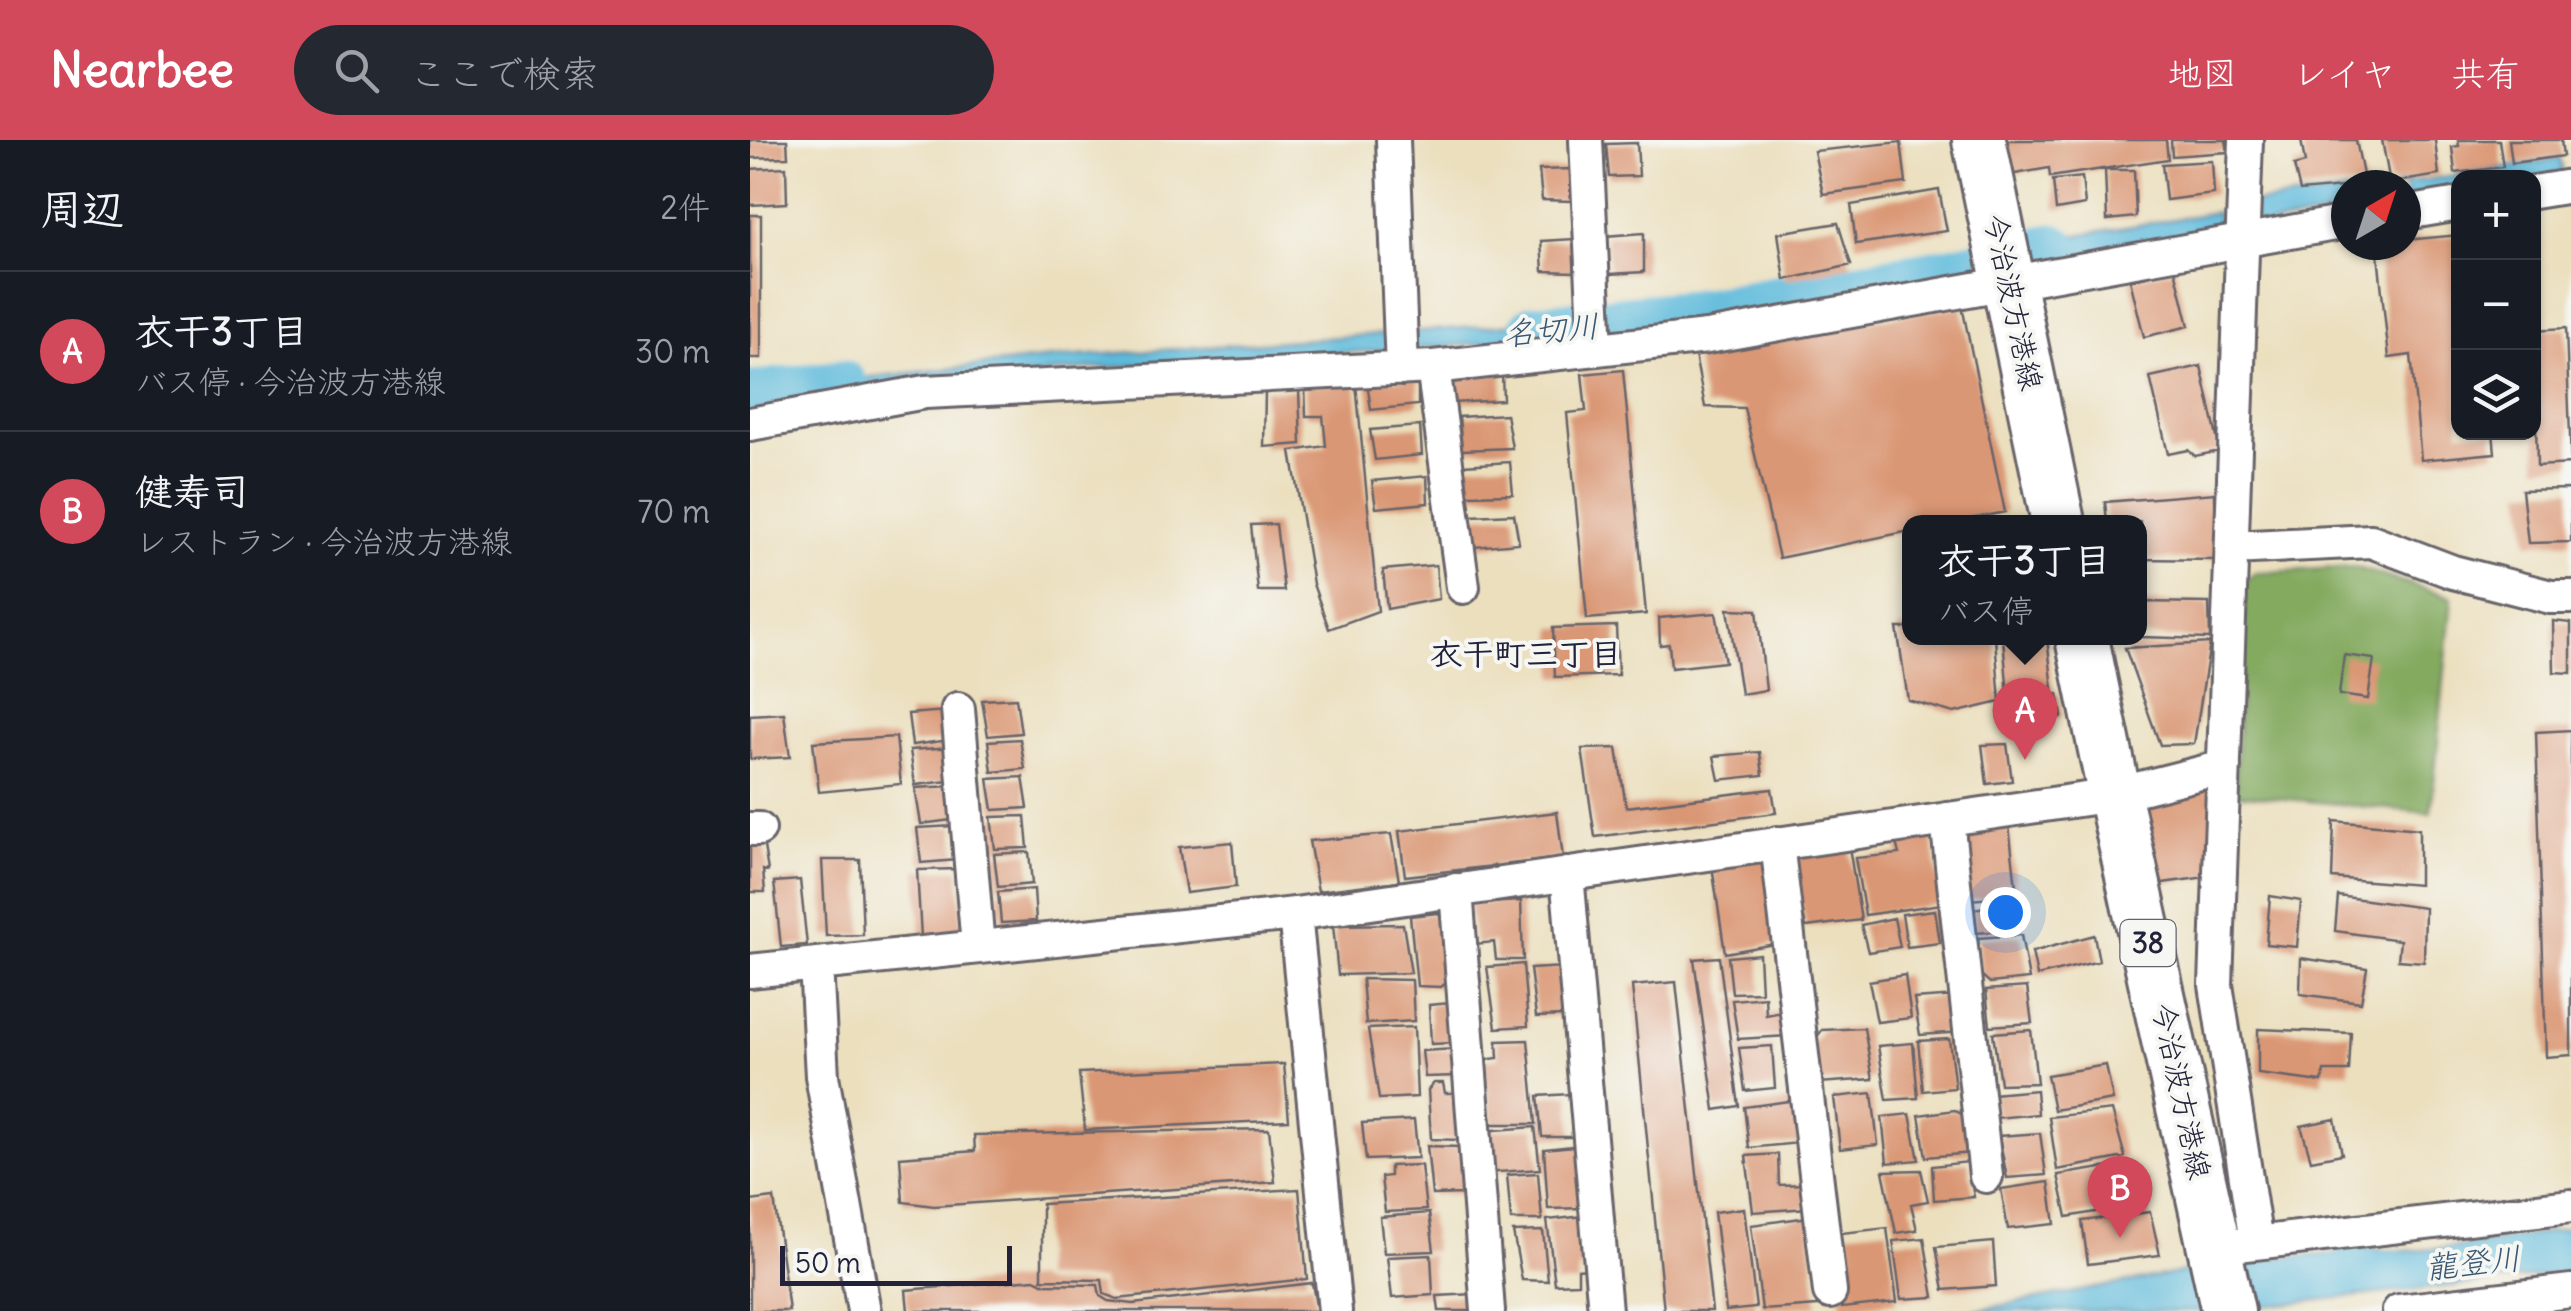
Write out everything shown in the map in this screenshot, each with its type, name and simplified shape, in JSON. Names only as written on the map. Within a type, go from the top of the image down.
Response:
[{"type":"main road","name":"今治波方港線","points":[[1979,140],[2057,515]]},
{"type":"main road","name":"今治波方港線","points":[[2083,645],[2113,796],[2235,1246],[2228,1311]]},
{"type":"street","points":[[1393,140],[1417,368],[1463,588]]},
{"type":"street","points":[[1586,140],[1596,349]]},
{"type":"street","points":[[2246,140],[2216,985],[2235,1246],[2571,1206]]},
{"type":"street","points":[[2541,191],[2571,186]]},
{"type":"street","points":[[2421,210],[2451,205]]},
{"type":"street","points":[[750,424],[925,392],[1417,368],[1707,337],[2331,224]]},
{"type":"street","points":[[2232,548],[2371,542],[2454,572],[2551,596],[2571,597]]},
{"type":"street","points":[[958,709],[978,947]]},
{"type":"street","points":[[750,971],[1296,914],[2113,796],[2224,767]]},
{"type":"street","points":[[1947,819],[1986,1176]]},
{"type":"street","points":[[1776,844],[1830,1292]]},
{"type":"street","points":[[1567,874],[1605,1311]]},
{"type":"street","points":[[1456,890],[1488,1311]]},
{"type":"street","points":[[1296,914],[1335,1311]]},
{"type":"street","points":[[816,964],[822,1076],[864,1311]]},
{"type":"street","points":[[2415,1310],[2571,1291]]},
{"type":"green space","points":[[2354,567],[2452,597],[2431,813],[2235,794],[2245,582],[2255,573]]},
{"type":"water","points":[[2560,159],[2564,178],[2541,178],[2541,170],[2490,170]]},
{"type":"water","points":[[2451,176],[2451,195],[2421,200],[2421,181]]},
{"type":"water","points":[[2331,194],[2331,215],[2257,227],[2253,203]]},
{"type":"water","points":[[2217,212],[2220,233],[2018,266],[2015,245]]},
{"type":"water","points":[[1965,258],[1970,281],[1843,304],[1839,281]]},
{"type":"water","points":[[1584,319],[1587,337],[1085,369],[767,407],[766,388],[1052,358]]},
{"type":"water","name":"龍登川","points":[[2571,1228],[2571,1273],[2218,1311],[1971,1311],[2254,1259],[2334,1254],[2349,1242],[2395,1251],[2425,1250]]},
{"type":"building","points":[[750,140],[787,140],[788,157],[750,158]]},
{"type":"building","points":[[2001,140],[2166,140],[2168,159],[2050,177],[2049,168],[2009,175]]},
{"type":"building","points":[[2171,140],[2226,140],[2228,152],[2172,156]]},
{"type":"building","points":[[2301,140],[2356,140],[2362,170],[2331,170],[2331,188],[2300,191],[2294,166],[2305,163]]},
{"type":"building","points":[[2382,140],[2435,140],[2439,175],[2421,178],[2421,170],[2388,170]]},
{"type":"building","points":[[2458,140],[2499,140],[2503,167],[2455,170],[2452,147],[2459,146]]},
{"type":"building","points":[[2509,140],[2561,140],[2563,156],[2512,163]]},
{"type":"building","points":[[1901,142],[1906,183],[1823,194],[1814,151]]},
{"type":"building","points":[[1637,143],[1639,176],[1609,177],[1606,144]]},
{"type":"building","points":[[2212,161],[2214,194],[2166,200],[2162,164]]},
{"type":"building","points":[[786,167],[787,203],[750,205],[750,169]]},
{"type":"building","points":[[1570,169],[1571,201],[1542,200],[1539,170]]},
{"type":"building","points":[[2105,170],[2134,170],[2136,217],[2107,220]]},
{"type":"building","points":[[2082,177],[2085,205],[2056,210],[2053,180]]},
{"type":"building","points":[[1939,190],[1947,231],[1856,244],[1851,205]]},
{"type":"building","points":[[750,215],[761,215],[761,358],[750,358]]},
{"type":"building","points":[[1838,223],[1851,265],[1785,280],[1778,233]]},
{"type":"building","points":[[1644,233],[1644,272],[1610,274],[1605,236]]},
{"type":"building","points":[[2451,236],[2451,440],[2494,440],[2495,453],[2421,460],[2411,355],[2389,358],[2379,260],[2421,260],[2421,239]]},
{"type":"building","points":[[1574,239],[1575,272],[1543,271],[1541,241]]},
{"type":"building","points":[[2175,269],[2189,326],[2144,337],[2130,280]]},
{"type":"building","points":[[1962,306],[2005,512],[1902,515],[1902,533],[1779,558],[1744,408],[1705,407],[1694,350]]},
{"type":"building","points":[[2566,328],[2571,464],[2537,466],[2536,440],[2541,440],[2541,330]]},
{"type":"building","points":[[2201,366],[2220,451],[2195,456],[2188,450],[2168,454],[2150,377]]},
{"type":"building","points":[[1623,370],[1646,614],[1587,619],[1567,413],[1586,411],[1582,374]]},
{"type":"building","points":[[1502,373],[1503,400],[1452,403],[1449,374]]},
{"type":"building","points":[[1418,378],[1418,405],[1371,410],[1367,382]]},
{"type":"building","points":[[1356,384],[1378,611],[1329,629],[1313,584],[1291,451],[1326,446],[1323,416],[1306,416],[1305,385]]},
{"type":"building","points":[[1265,390],[1299,390],[1301,444],[1264,447]]},
{"type":"building","points":[[1506,414],[1512,448],[1462,450],[1459,417]]},
{"type":"building","points":[[1420,426],[1422,455],[1375,460],[1370,430]]},
{"type":"building","points":[[1510,462],[1513,494],[1468,495],[1464,465]]},
{"type":"building","points":[[1427,476],[1428,503],[1376,508],[1372,481]]},
{"type":"building","points":[[2571,489],[2571,542],[2528,543],[2522,490]]},
{"type":"building","points":[[2215,493],[2216,560],[2147,559],[2147,515],[2106,515],[2105,502]]},
{"type":"building","points":[[1514,514],[1519,543],[1474,547],[1471,516]]},
{"type":"building","points":[[1276,524],[1284,591],[1258,591],[1251,525]]},
{"type":"building","points":[[1436,565],[1439,599],[1387,609],[1383,570]]},
{"type":"building","points":[[2147,602],[2209,603],[2210,639],[2147,637]]},
{"type":"building","points":[[1728,609],[1757,610],[1766,690],[1741,694]]},
{"type":"building","points":[[1716,613],[1725,662],[1671,668],[1669,644],[1660,645],[1659,618]]},
{"type":"building","points":[[2553,621],[2571,623],[2571,673],[2554,672]]},
{"type":"building","points":[[1616,626],[1618,675],[1555,677],[1553,628]]},
{"type":"building","points":[[1897,628],[1902,628],[1902,645],[1996,645],[2000,702],[1954,713],[1908,700]]},
{"type":"building","points":[[2210,643],[2194,744],[2160,745],[2125,648]]},
{"type":"building","points":[[2004,645],[2048,645],[2053,689],[2008,695]]},
{"type":"building","points":[[2344,655],[2374,659],[2368,699],[2339,695]]},
{"type":"building","points":[[2058,694],[2062,717],[2015,722],[2011,699]]},
{"type":"building","points":[[1016,698],[1021,733],[988,736],[982,700]]},
{"type":"building","points":[[947,711],[950,740],[912,745],[908,714]]},
{"type":"building","points":[[784,713],[790,757],[750,759],[750,715]]},
{"type":"building","points":[[2571,730],[2571,1055],[2546,1057],[2536,732]]},
{"type":"building","points":[[896,737],[901,784],[819,792],[813,742]]},
{"type":"building","points":[[1020,739],[1025,769],[992,772],[988,741]]},
{"type":"building","points":[[2007,744],[2012,781],[1987,784],[1982,745]]},
{"type":"building","points":[[953,747],[957,780],[915,785],[910,750]]},
{"type":"building","points":[[1617,748],[1626,807],[1772,789],[1776,813],[1595,837],[1582,749]]},
{"type":"building","points":[[1760,752],[1763,775],[1719,780],[1714,756]]},
{"type":"building","points":[[1023,777],[1028,808],[993,810],[988,779]]},
{"type":"building","points":[[2217,783],[2221,875],[2162,883],[2139,801]]},
{"type":"building","points":[[953,786],[959,819],[921,824],[915,788]]},
{"type":"building","points":[[1557,812],[1563,858],[1405,876],[1399,831]]},
{"type":"building","points":[[1025,816],[1028,848],[995,849],[991,817]]},
{"type":"building","points":[[2334,821],[2419,829],[2419,885],[2332,878]]},
{"type":"building","points":[[2009,825],[2017,896],[1969,900],[1960,837],[1970,828]]},
{"type":"building","points":[[954,826],[957,860],[921,863],[917,828]]},
{"type":"building","points":[[1391,834],[1399,881],[1318,891],[1309,841]]},
{"type":"building","points":[[1932,838],[1942,904],[1865,915],[1855,858],[1899,854],[1895,839]]},
{"type":"building","points":[[763,840],[768,871],[763,870],[765,892],[750,892],[750,841]]},
{"type":"building","points":[[1232,842],[1236,887],[1186,893],[1179,847]]},
{"type":"building","points":[[1803,847],[1849,847],[1861,920],[1806,927],[1792,862]]},
{"type":"building","points":[[1029,852],[1032,884],[998,887],[994,854]]},
{"type":"building","points":[[1771,857],[1780,943],[1725,953],[1712,866]]},
{"type":"building","points":[[822,860],[860,860],[863,935],[826,936]]},
{"type":"building","points":[[959,869],[962,934],[921,937],[917,870]]},
{"type":"building","points":[[800,880],[807,945],[781,947],[774,882]]},
{"type":"building","points":[[1034,889],[1036,921],[1001,923],[998,892]]},
{"type":"building","points":[[2270,896],[2301,901],[2297,947],[2266,944]]},
{"type":"building","points":[[2338,896],[2425,908],[2424,962],[2398,960],[2400,940],[2335,931]]},
{"type":"building","points":[[1521,901],[1523,960],[1496,960],[1494,942],[1475,944],[1469,904]]},
{"type":"building","points":[[2018,903],[2020,930],[1975,933],[1972,909]]},
{"type":"building","points":[[1935,910],[1940,943],[1907,947],[1902,914]]},
{"type":"building","points":[[1438,913],[1446,919],[1451,979],[1441,987],[1417,986],[1410,916]]},
{"type":"building","points":[[1894,918],[1900,947],[1868,952],[1861,925]]},
{"type":"building","points":[[1403,924],[1411,973],[1338,975],[1333,925]]},
{"type":"building","points":[[2021,935],[2029,979],[1990,983],[1981,975],[1978,938]]},
{"type":"building","points":[[2094,935],[2099,961],[2037,976],[2032,952]]},
{"type":"building","points":[[1759,954],[1761,992],[1732,993],[1728,957]]},
{"type":"building","points":[[1719,957],[1739,1106],[1715,1110],[1694,959]]},
{"type":"building","points":[[2301,958],[2367,968],[2361,1002],[2300,994]]},
{"type":"building","points":[[1523,964],[1528,1026],[1496,1028],[1487,967]]},
{"type":"building","points":[[1564,967],[1565,1016],[1536,1017],[1530,969]]},
{"type":"building","points":[[1905,975],[1911,1018],[1877,1022],[1869,981]]},
{"type":"building","points":[[1362,979],[1412,980],[1414,1021],[1366,1024]]},
{"type":"building","points":[[1676,982],[1712,1311],[1664,1311],[1632,986]]},
{"type":"building","points":[[2027,987],[2032,1023],[1990,1026],[1986,990]]},
{"type":"building","points":[[1957,996],[1962,1032],[1920,1035],[1914,999]]},
{"type":"building","points":[[1765,997],[1766,1015],[1787,1011],[1788,1036],[1738,1039],[1732,1000]]},
{"type":"building","points":[[1450,1003],[1453,1043],[1431,1044],[1429,1005]]},
{"type":"building","points":[[1414,1027],[1417,1097],[1379,1099],[1368,1029]]},
{"type":"building","points":[[1864,1028],[1873,1079],[1819,1083],[1811,1045],[1822,1030]]},
{"type":"building","points":[[2258,1029],[2351,1033],[2349,1071],[2324,1071],[2322,1082],[2258,1074]]},
{"type":"building","points":[[2031,1030],[2037,1083],[2000,1084],[1993,1033]]},
{"type":"building","points":[[1949,1039],[1955,1088],[1923,1091],[1918,1041]]},
{"type":"building","points":[[1528,1040],[1536,1124],[1492,1124],[1483,1060],[1498,1058],[1497,1041]]},
{"type":"building","points":[[1913,1043],[1918,1098],[1887,1100],[1878,1046]]},
{"type":"building","points":[[1772,1046],[1775,1088],[1745,1091],[1739,1048]]},
{"type":"building","points":[[1455,1049],[1458,1076],[1425,1077],[1422,1051]]},
{"type":"building","points":[[1284,1064],[1289,1120],[1085,1130],[1079,1073]]},
{"type":"building","points":[[2106,1065],[2113,1100],[2054,1110],[2047,1075]]},
{"type":"building","points":[[1434,1083],[1443,1083],[1445,1093],[1455,1093],[1458,1140],[1431,1139],[1428,1090]]},
{"type":"building","points":[[2036,1090],[2038,1114],[1996,1118],[1993,1094]]},
{"type":"building","points":[[1872,1093],[1878,1145],[1840,1149],[1834,1097]]},
{"type":"building","points":[[1570,1094],[1573,1137],[1542,1137],[1538,1096]]},
{"type":"building","points":[[1796,1100],[1799,1143],[1749,1148],[1744,1107]]},
{"type":"building","points":[[1955,1110],[1968,1119],[1972,1153],[1926,1157],[1919,1115]]},
{"type":"building","points":[[2112,1110],[2125,1157],[2057,1170],[2049,1117]]},
{"type":"building","points":[[1910,1114],[1919,1160],[1887,1163],[1882,1117]]},
{"type":"building","points":[[2335,1119],[2342,1154],[2311,1160],[2301,1126]]},
{"type":"building","points":[[1414,1120],[1418,1158],[1366,1160],[1362,1123]]},
{"type":"building","points":[[1535,1127],[1540,1169],[1484,1173],[1481,1131]]},
{"type":"building","points":[[1269,1129],[1275,1182],[934,1206],[903,1202],[900,1157],[975,1151],[974,1135]]},
{"type":"building","points":[[2040,1133],[2046,1175],[2007,1178],[1999,1136]]},
{"type":"building","points":[[1584,1145],[1584,1208],[1548,1209],[1544,1149]]},
{"type":"building","points":[[1427,1146],[1460,1147],[1465,1194],[1432,1195]]},
{"type":"building","points":[[1778,1154],[1779,1185],[1806,1184],[1808,1208],[1753,1212],[1746,1156]]},
{"type":"building","points":[[1968,1162],[1974,1197],[1934,1200],[1932,1166]]},
{"type":"building","points":[[1421,1165],[1426,1210],[1385,1212],[1381,1177],[1390,1176],[1390,1166]]},
{"type":"building","points":[[2121,1165],[2129,1206],[2067,1217],[2058,1175]]},
{"type":"building","points":[[1921,1170],[1928,1201],[1911,1204],[1917,1230],[1896,1233],[1883,1171]]},
{"type":"building","points":[[1538,1173],[1542,1220],[1511,1220],[1507,1175]]},
{"type":"building","points":[[2049,1182],[2055,1224],[2008,1229],[2001,1189]]},
{"type":"building","points":[[1299,1189],[1307,1279],[1117,1299],[1104,1294],[1102,1280],[1042,1279],[1042,1204]]},
{"type":"building","points":[[774,1198],[789,1311],[750,1311],[750,1201]]},
{"type":"building","points":[[1744,1208],[1756,1308],[1726,1311],[1714,1212]]},
{"type":"building","points":[[2150,1212],[2160,1255],[2088,1264],[2082,1221]]},
{"type":"building","points":[[1429,1213],[1434,1251],[1384,1253],[1380,1217]]},
{"type":"building","points":[[1585,1216],[1588,1268],[1578,1269],[1578,1283],[1555,1284],[1547,1220]]},
{"type":"building","points":[[1809,1217],[1817,1306],[1762,1310],[1751,1225]]},
{"type":"building","points":[[1887,1228],[1897,1302],[1842,1308],[1832,1234]]},
{"type":"building","points":[[1543,1231],[1548,1281],[1522,1280],[1513,1232]]},
{"type":"building","points":[[1924,1238],[1934,1297],[1901,1299],[1893,1241]]},
{"type":"building","points":[[1993,1242],[1996,1286],[1944,1290],[1936,1247]]},
{"type":"building","points":[[1431,1255],[1433,1295],[1392,1298],[1387,1257]]},
{"type":"building","points":[[1035,1279],[1045,1284],[1098,1285],[1100,1296],[1108,1301],[1133,1304],[1312,1283],[1317,1311],[908,1311],[906,1290]]},
{"type":"building","points":[[1475,1294],[1476,1311],[1439,1311],[1437,1296]]},
{"type":"waterway","name":"名切川","points":[[1535,332],[1693,317],[1948,275],[2052,251]]},
{"type":"waterway","name":"名切川","points":[[750,399],[841,387]]},
{"type":"place","name":"衣干3丁目","points":[[2025,760]]},
{"type":"place","name":"健寿司","points":[[2120,1238]]},
{"type":"district","name":"衣干町三丁目","points":[[1526,654]]}]
